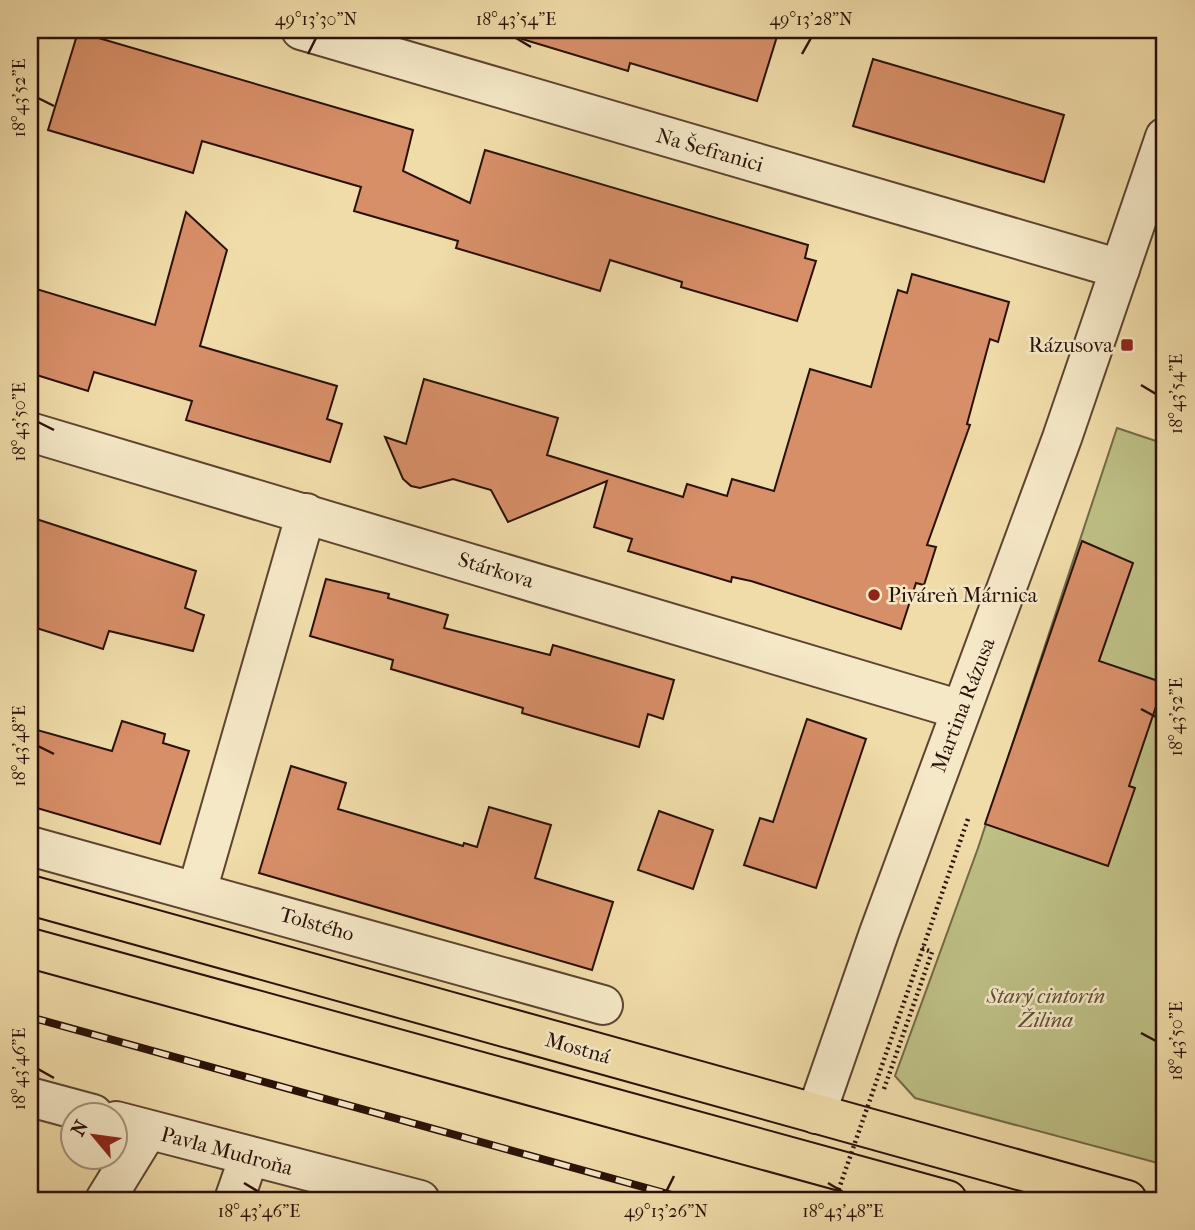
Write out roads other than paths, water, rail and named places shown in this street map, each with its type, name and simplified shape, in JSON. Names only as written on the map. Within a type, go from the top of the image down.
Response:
[{"type":"main road","name":"Mostná","points":[[30,895],[1127,1200]]},
{"type":"main road","points":[[30,948],[947,1200]]},
{"type":"street","name":"Na Šefranici","points":[[301,30],[1119,269]]},
{"type":"street","name":"Martina Rázusa","points":[[816,1114],[879,933],[1058,451],[1165,137]]},
{"type":"street","name":"Stárkova","points":[[30,432],[961,710]]},
{"type":"street","points":[[197,891],[306,513]]},
{"type":"street","name":"Tolstého","points":[[30,846],[603,1005]]},
{"type":"street","points":[[30,1097],[60,1106]]},
{"type":"street","points":[[105,1200],[132,1126]]},
{"type":"street","name":"Pavla Mudroňa","points":[[132,1126],[420,1200]]},
{"type":"street","points":[[234,1200],[249,1157]]},
{"type":"railway","points":[[30,1017],[690,1200]]},
{"type":"place","name":"Rázusova","points":[[1127,345]]},
{"type":"place","name":"Piváreň Márnica","points":[[874,595]]},
{"type":"park label","name":"Starý cintorín Žilina","points":[[1046,1008]]}]
